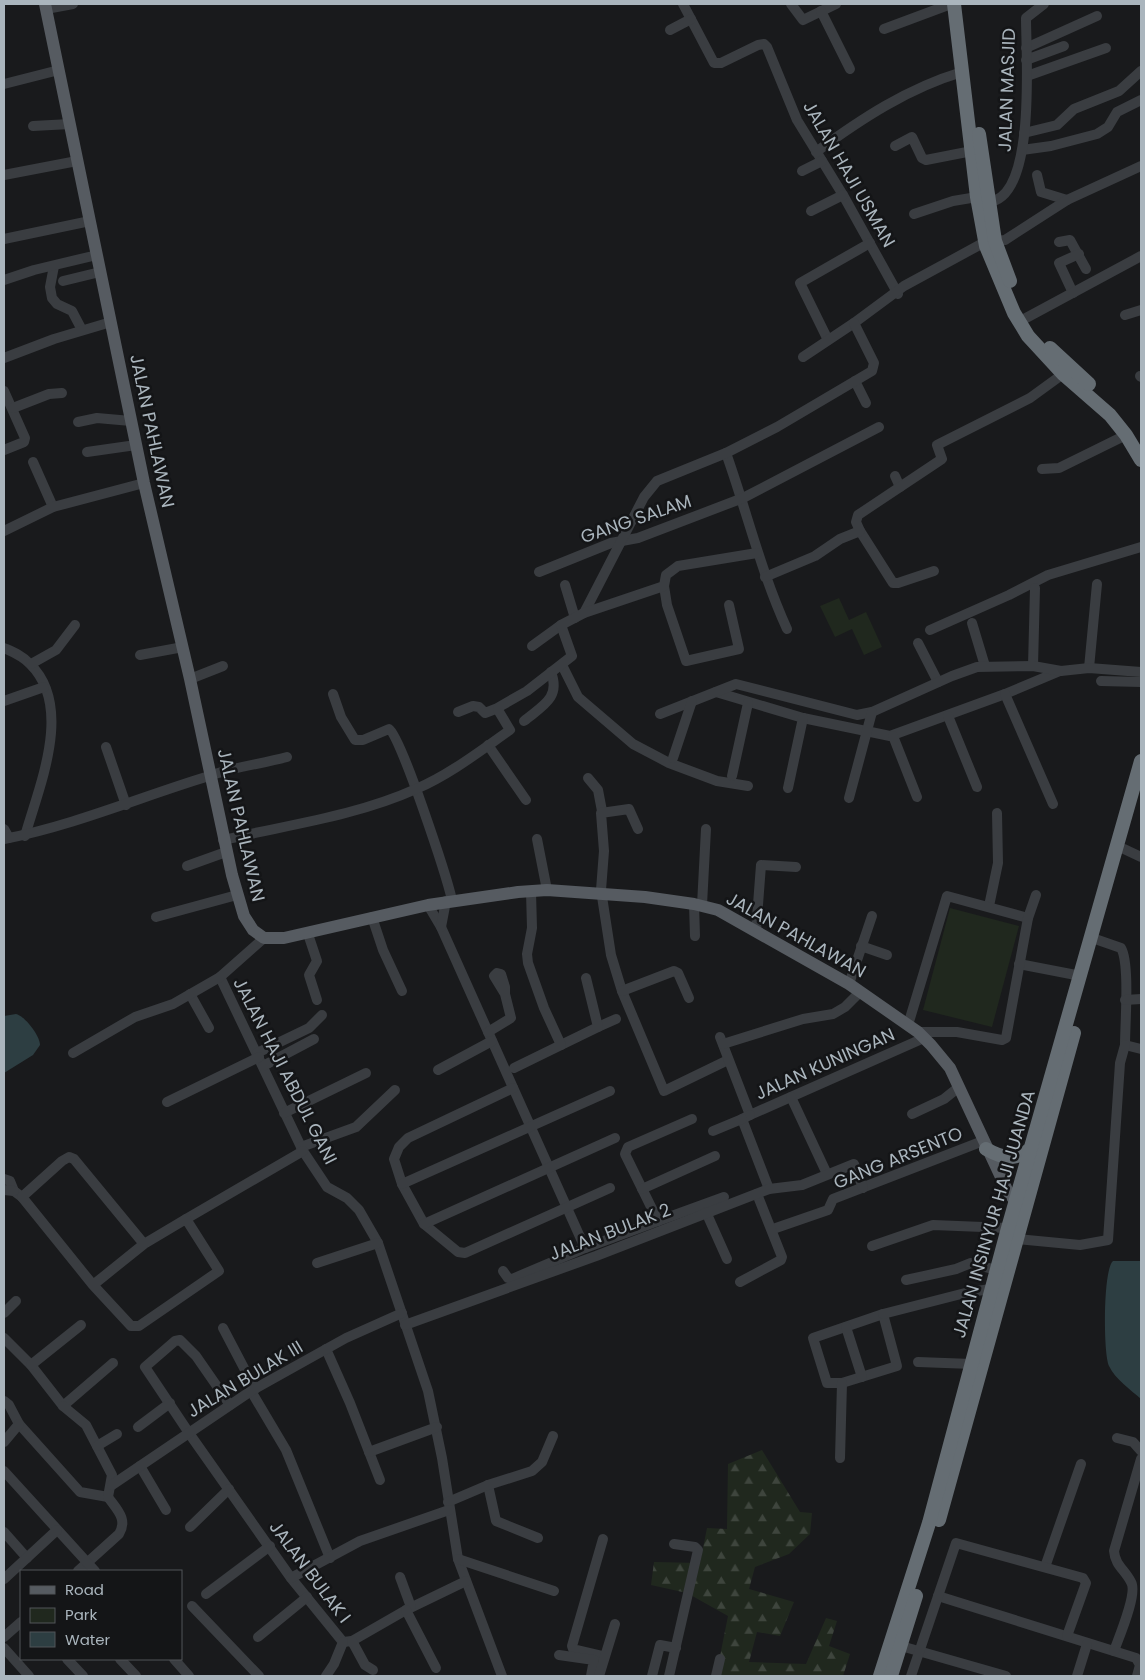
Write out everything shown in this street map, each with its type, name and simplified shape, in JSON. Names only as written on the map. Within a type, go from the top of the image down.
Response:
[{"type":"highway","points":[[952,4],[972,151],[983,199]]},
{"type":"highway","points":[[963,4],[989,243],[1014,313],[1040,351],[1063,374],[1102,406],[1126,435],[1141,460]]},
{"type":"highway","points":[[989,243],[1026,318],[1047,345],[1120,414],[1141,442]]},
{"type":"highway","name":"JALAN INSINYUR HAJI JUANDA","points":[[880,1676],[896,1644],[945,1501],[1017,1239],[1019,1207],[1032,1148],[1141,761]]},
{"type":"highway","name":"JALAN INSINYUR HAJI JUANDA","points":[[892,1676],[896,1644],[996,1270],[1008,1228],[1019,1207],[1049,1131],[1098,940],[1141,793]]},
{"type":"highway","points":[[985,1145],[999,1157],[1009,1158],[1022,1155],[1032,1148]]},
{"type":"main road","name":"JALAN PAHLAWAN","points":[[46,7],[144,483],[183,647],[225,846],[237,895],[248,924],[264,938],[284,938],[449,901],[491,894],[547,890],[644,897],[698,904],[727,914],[849,984],[917,1032],[950,1068],[985,1145],[1019,1207]]},
{"type":"street","points":[[46,7],[73,4]]},
{"type":"street","name":"JALAN HAJI USMAN","points":[[683,4],[716,64],[758,45],[766,46],[797,120],[843,195],[870,243],[895,294]]},
{"type":"street","points":[[792,4],[802,20],[836,4]]},
{"type":"street","points":[[884,29],[952,4]]},
{"type":"street","name":"JALAN MASJID","points":[[914,214],[953,202],[1001,199],[1010,189],[1022,150],[1024,133],[1026,18],[1028,14],[1044,4]]},
{"type":"street","points":[[822,11],[850,69]]},
{"type":"street","points":[[1026,48],[1097,16]]},
{"type":"street","points":[[670,30],[690,19]]},
{"type":"street","points":[[1026,60],[1064,46]]},
{"type":"street","points":[[1026,76],[1106,48]]},
{"type":"street","points":[[4,84],[58,70]]},
{"type":"street","points":[[1024,133],[1057,125],[1074,109],[1119,91],[1141,71]]},
{"type":"street","points":[[802,171],[845,131],[903,95],[962,72]]},
{"type":"street","points":[[1022,150],[1051,146],[1097,134],[1108,127],[1117,112],[1141,100]]},
{"type":"street","points":[[33,126],[70,124]]},
{"type":"street","points":[[895,146],[913,138],[922,158],[926,160],[972,151]]},
{"type":"street","points":[[4,175],[77,161]]},
{"type":"street","points":[[803,357],[895,294],[989,243],[1005,240],[1067,200],[1141,166]]},
{"type":"street","points":[[1036,175],[1041,192],[1067,200]]},
{"type":"street","points":[[811,211],[843,195]]},
{"type":"street","points":[[4,239],[90,221]]},
{"type":"street","points":[[1059,242],[1070,240],[1086,269]]},
{"type":"street","points":[[828,340],[800,283],[870,243]]},
{"type":"street","points":[[1073,293],[1059,263],[1079,254]]},
{"type":"street","points":[[4,280],[97,255]]},
{"type":"street","points":[[1026,318],[1141,256]]},
{"type":"street","points":[[54,266],[50,286],[52,298],[57,304],[72,311],[82,330]]},
{"type":"street","points":[[63,281],[100,272]]},
{"type":"street","points":[[1125,315],[1141,310]]},
{"type":"street","points":[[4,358],[110,322]]},
{"type":"street","points":[[580,616],[653,483],[726,453],[777,427],[872,371],[875,366],[854,323]]},
{"type":"street","points":[[934,570],[898,583],[893,582],[860,531],[856,522],[858,515],[942,458],[937,445],[1030,398],[1063,374]]},
{"type":"street","points":[[855,381],[866,403]]},
{"type":"street","points":[[4,390],[25,440],[4,450]]},
{"type":"street","points":[[13,408],[49,394],[62,393]]},
{"type":"street","points":[[78,422],[97,418],[131,421]]},
{"type":"street","name":"GANG SALAM","points":[[539,572],[611,543],[638,538],[743,498],[879,427]]},
{"type":"street","points":[[1042,469],[1059,468],[1126,435]]},
{"type":"street","points":[[87,452],[136,445]]},
{"type":"street","points":[[726,453],[743,498],[765,577],[787,629]]},
{"type":"street","points":[[34,462],[53,507]]},
{"type":"street","points":[[895,476],[900,487]]},
{"type":"street","points":[[4,530],[53,507],[144,483]]},
{"type":"street","points":[[765,577],[823,552],[842,537],[860,531]]},
{"type":"street","points":[[930,630],[1009,596],[1048,575],[1141,547]]},
{"type":"street","points":[[729,605],[739,649],[686,661],[667,605],[664,586],[666,574],[678,566],[757,552]]},
{"type":"street","points":[[1089,668],[1097,584]]},
{"type":"street","points":[[565,585],[580,616]]},
{"type":"street","points":[[532,646],[562,625],[580,616],[664,586]]},
{"type":"street","points":[[1033,666],[1036,588]]},
{"type":"street","points":[[972,623],[985,666]]},
{"type":"street","points":[[31,664],[56,650],[75,625]]},
{"type":"street","points":[[458,712],[473,706],[475,708],[480,706],[485,713],[498,708],[527,691],[562,665],[572,654],[562,625]]},
{"type":"street","points":[[918,643],[938,682]]},
{"type":"street","points":[[140,655],[183,647]]},
{"type":"street","points":[[4,648],[31,664],[44,687],[51,706],[53,733],[26,836]]},
{"type":"street","points":[[562,665],[578,697],[587,707],[633,744],[669,763],[716,781],[748,786]]},
{"type":"street","points":[[190,679],[223,666]]},
{"type":"street","points":[[660,714],[736,684],[857,715],[872,712],[969,669],[985,666],[1033,666],[1061,671],[1089,668],[1141,672]]},
{"type":"street","points":[[716,692],[803,718],[893,736],[1006,694],[1061,671]]},
{"type":"street","points":[[524,721],[552,696],[555,685],[551,672]]},
{"type":"street","points":[[1101,681],[1141,682]]},
{"type":"street","points":[[4,701],[44,687]]},
{"type":"street","points":[[333,694],[341,716],[355,740],[363,740],[391,730],[400,746],[430,829],[449,901],[441,927]]},
{"type":"street","points":[[1006,694],[1053,804]]},
{"type":"street","points":[[673,758],[692,701]]},
{"type":"street","points":[[732,776],[748,703]]},
{"type":"street","points":[[187,866],[225,846],[371,805],[415,790],[510,730],[498,708]]},
{"type":"street","points":[[848,798],[872,712]]},
{"type":"street","points":[[948,716],[977,787]]},
{"type":"street","points":[[788,788],[803,718]]},
{"type":"street","points":[[893,736],[917,797]]},
{"type":"street","points":[[488,745],[526,800]]},
{"type":"street","points":[[106,747],[126,805]]},
{"type":"street","points":[[5,835],[26,836],[126,805],[210,775],[287,757]]},
{"type":"street","points":[[588,778],[598,790],[602,811],[604,851],[601,895],[611,955],[622,991],[664,1091],[728,1060]]},
{"type":"street","points":[[602,811],[628,809],[638,829]]},
{"type":"street","points":[[989,906],[998,863],[997,813]]},
{"type":"street","points":[[695,936],[706,830]]},
{"type":"street","points":[[536,839],[547,890]]},
{"type":"street","points":[[1124,849],[1141,857]]},
{"type":"street","points":[[756,931],[761,865],[796,867]]},
{"type":"street","points":[[530,892],[532,928],[526,954],[544,1008],[561,1045]]},
{"type":"street","points":[[156,917],[237,895]]},
{"type":"street","points":[[1028,918],[949,896],[945,898],[917,1032],[930,1030],[957,1032],[1005,1039],[1028,918],[1036,895]]},
{"type":"street","points":[[428,905],[441,927],[585,1248]]},
{"type":"street","points":[[849,984],[872,916]]},
{"type":"street","points":[[372,917],[383,950],[402,991]]},
{"type":"street","points":[[308,934],[317,961],[309,975],[317,1000]]},
{"type":"street","name":"JALAN HAJI ABDUL GANI","points":[[264,938],[220,977],[302,1149],[327,1187],[347,1198],[359,1210],[378,1243],[428,1391],[458,1559],[502,1676]]},
{"type":"street","points":[[1017,1239],[1080,1245],[1108,1240],[1120,1063],[1124,1045],[1125,1000],[1123,951],[1121,948],[1098,940]]},
{"type":"street","points":[[861,946],[887,955]]},
{"type":"street","points":[[1019,964],[1081,976]]},
{"type":"street","points":[[622,991],[674,971],[678,973],[689,998]]},
{"type":"street","points":[[73,1053],[135,1017],[173,1004],[220,977]]},
{"type":"street","points":[[586,978],[598,1027]]},
{"type":"street","name":"JALAN KUNINGAN","points":[[860,992],[845,1008],[833,1014],[803,1019],[722,1040],[746,1117],[791,1097],[917,1032]]},
{"type":"street","points":[[190,994],[209,1028]]},
{"type":"street","points":[[438,1070],[490,1037],[511,1018],[505,994]]},
{"type":"street","points":[[1125,1000],[1141,999]]},
{"type":"street","points":[[260,1058],[309,1028],[322,1015]]},
{"type":"street","points":[[514,1068],[616,1019]]},
{"type":"street","points":[[167,1102],[260,1058],[314,1039]]},
{"type":"street","points":[[1124,1045],[1141,1049]]},
{"type":"street","points":[[284,1113],[366,1073]]},
{"type":"street","points":[[912,1114],[944,1100],[959,1087]]},
{"type":"street","points":[[513,1088],[408,1138],[399,1147],[394,1159],[402,1184],[424,1224],[462,1253],[567,1209],[610,1188]]},
{"type":"street","points":[[93,1285],[144,1244],[302,1149],[356,1127],[395,1090]]},
{"type":"street","points":[[402,1184],[610,1091]]},
{"type":"street","points":[[791,1097],[827,1174]]},
{"type":"street","points":[[713,1131],[746,1117],[769,1189]]},
{"type":"street","points":[[658,1221],[625,1154],[625,1149],[692,1119]]},
{"type":"street","points":[[424,1224],[615,1138]]},
{"type":"street","name":"GANG ARSENTO","points":[[773,1229],[828,1210],[833,1199],[985,1145]]},
{"type":"street","points":[[642,1189],[715,1156]]},
{"type":"street","points":[[13,1193],[62,1161],[69,1157],[72,1158],[144,1244]]},
{"type":"street","name":"JALAN BULAK 2","points":[[405,1325],[596,1256],[769,1189],[802,1185],[854,1164],[863,1188]]},
{"type":"street","points":[[4,1179],[10,1181],[13,1193],[93,1285],[133,1327],[139,1326],[217,1275],[219,1270],[186,1219]]},
{"type":"street","points":[[740,1282],[781,1260],[782,1254],[773,1229],[757,1194]]},
{"type":"street","points":[[503,1271],[510,1280],[585,1248],[724,1198]]},
{"type":"street","points":[[706,1212],[727,1260]]},
{"type":"street","points":[[872,1246],[933,1225],[1008,1228]]},
{"type":"street","points":[[317,1263],[378,1243]]},
{"type":"street","points":[[906,1280],[956,1269],[971,1263],[996,1270]]},
{"type":"street","points":[[883,1314],[897,1366],[842,1383],[827,1383],[813,1340],[814,1336],[883,1314],[969,1292],[991,1289]]},
{"type":"street","points":[[4,1313],[16,1301]]},
{"type":"street","name":"JALAN BULAK III","points":[[112,1484],[253,1390],[326,1350],[402,1314]]},
{"type":"street","points":[[31,1365],[81,1325]]},
{"type":"street","points":[[846,1327],[862,1377]]},
{"type":"street","points":[[223,1328],[253,1390],[286,1450],[330,1558]]},
{"type":"street","points":[[4,1338],[31,1365],[62,1406],[86,1425],[112,1475],[112,1484],[108,1490],[108,1497],[123,1520],[124,1526],[79,1570]]},
{"type":"street","points":[[188,1433],[145,1369],[175,1341],[180,1340],[196,1356],[230,1405]]},
{"type":"street","points":[[326,1350],[370,1452],[380,1480]]},
{"type":"street","points":[[918,1362],[972,1364]]},
{"type":"street","points":[[62,1406],[112,1364]]},
{"type":"street","points":[[840,1458],[842,1383]]},
{"type":"street","points":[[4,1401],[9,1405],[19,1424],[80,1492],[108,1497]]},
{"type":"street","points":[[138,1427],[170,1404]]},
{"type":"street","points":[[4,1442],[19,1424]]},
{"type":"street","points":[[370,1452],[436,1428]]},
{"type":"street","name":"JALAN BULAK I","points":[[188,1433],[291,1578],[347,1641],[466,1581]]},
{"type":"street","points":[[97,1446],[117,1434]]},
{"type":"street","points":[[291,1578],[379,1533],[449,1506],[488,1485],[538,1467],[553,1436]]},
{"type":"street","points":[[1117,1438],[1133,1442],[1141,1451]]},
{"type":"street","points":[[1114,1651],[1131,1599],[1132,1586],[1114,1560],[1114,1551],[1141,1459]]},
{"type":"street","points":[[1045,1567],[1081,1464]]},
{"type":"street","points":[[140,1466],[166,1510]]},
{"type":"street","points":[[4,1471],[94,1570]]},
{"type":"street","points":[[488,1485],[496,1521],[538,1538]]},
{"type":"street","points":[[190,1527],[228,1489]]},
{"type":"street","points":[[4,1579],[58,1530]]},
{"type":"street","points":[[4,1532],[27,1558]]},
{"type":"street","points":[[603,1539],[572,1646],[573,1648],[603,1656]]},
{"type":"street","points":[[911,1676],[956,1543],[1083,1578],[1086,1583],[1067,1636]]},
{"type":"street","points":[[669,1676],[698,1550],[695,1547],[674,1544]]},
{"type":"street","points":[[206,1594],[270,1546]]},
{"type":"street","points":[[458,1559],[554,1591]]},
{"type":"street","points":[[400,1577],[409,1609],[436,1668]]},
{"type":"street","points":[[938,1596],[1114,1651],[1139,1661],[1137,1676]]},
{"type":"street","points":[[258,1637],[307,1597]]},
{"type":"street","points":[[192,1606],[259,1676]]},
{"type":"street","points":[[4,1637],[20,1623]]},
{"type":"street","points":[[599,1676],[603,1656],[615,1624]]},
{"type":"street","points":[[326,1676],[347,1641],[365,1665],[373,1670]]},
{"type":"street","points":[[896,1644],[1006,1676]]},
{"type":"street","points":[[1077,1676],[1087,1644]]},
{"type":"street","points":[[652,1676],[660,1645],[676,1648]]},
{"type":"street","points":[[4,1648],[29,1676]]},
{"type":"street","points":[[559,1655],[594,1660],[591,1676]]},
{"type":"street","points":[[716,1676],[720,1659]]},
{"type":"street","points":[[68,1660],[83,1676]]},
{"type":"street","points":[[121,1660],[136,1676]]},
{"type":"street","points":[[175,1660],[189,1676]]},
{"type":"green space","points":[[839,598],[849,620],[866,612],[882,647],[864,655],[852,629],[835,637],[820,606]]},
{"type":"green space","points":[[950,908],[1019,926],[992,1027],[923,1010]]},
{"type":"green space","points":[[762,1450],[800,1512],[812,1513],[810,1534],[789,1554],[755,1567],[749,1589],[794,1602],[780,1636],[757,1632],[749,1662],[806,1664],[826,1618],[837,1621],[829,1646],[850,1654],[843,1676],[716,1676],[728,1616],[687,1593],[651,1585],[654,1562],[700,1563],[707,1528],[727,1529],[728,1464]]},
{"type":"water","points":[[16,1014],[24,1018],[31,1027],[38,1037],[40,1045],[33,1055],[4,1073],[4,1016]]},
{"type":"water","points":[[1113,1261],[1141,1261],[1141,1399],[1115,1375],[1109,1366],[1107,1358],[1105,1329],[1106,1294],[1107,1279]]}]
